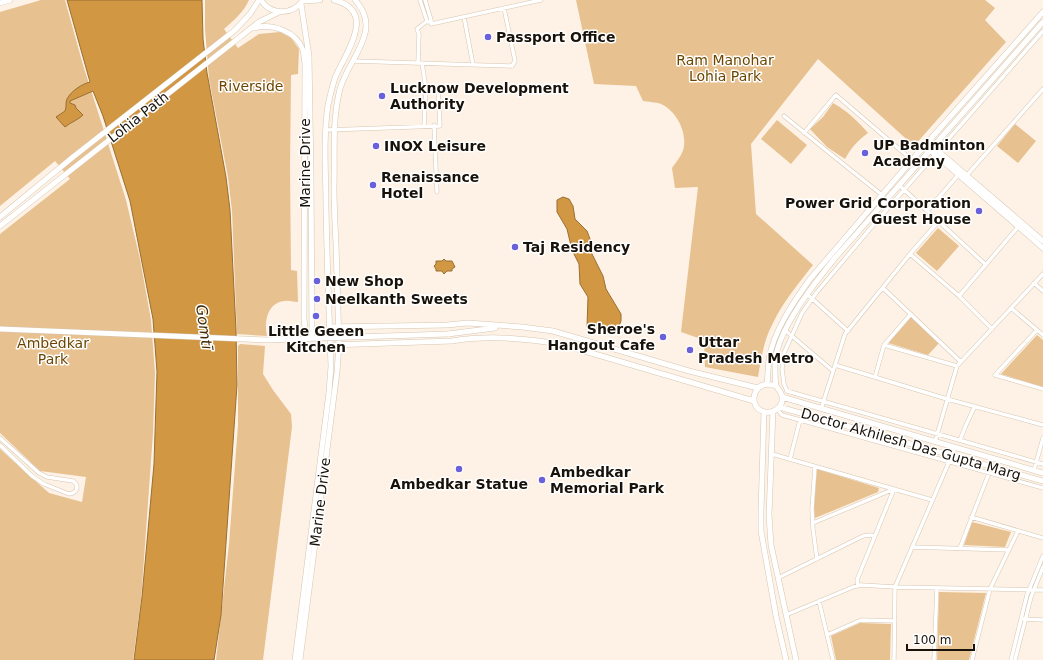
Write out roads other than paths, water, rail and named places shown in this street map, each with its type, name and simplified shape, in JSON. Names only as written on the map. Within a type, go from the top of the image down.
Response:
[{"type":"street","points":[[0,3],[3,0]]},
{"type":"street","points":[[0,3],[10,0]]},
{"type":"street","points":[[260,0],[272,10],[279,12]]},
{"type":"street","name":"Lohia Path","points":[[0,217],[73,157],[235,30],[250,14],[260,0]]},
{"type":"street","name":"Lohia Path","points":[[0,226],[78,163],[259,22],[279,12],[292,10],[302,2],[320,0]]},
{"type":"street","name":"Marine Drive","points":[[295,660],[331,366],[329,327],[326,119],[329,98],[333,85],[354,41],[357,26],[352,10],[346,5],[334,0]]},
{"type":"street","name":"Marine Drive","points":[[300,660],[337,372],[339,344],[334,191],[334,129],[336,106],[339,90],[364,39],[366,27],[363,10],[355,0]]},
{"type":"street","points":[[420,0],[427,21],[431,24],[541,0]]},
{"type":"street","points":[[425,0],[431,24]]},
{"type":"street","name":"Marine Drive","points":[[302,2],[309,56],[312,338]]},
{"type":"street","points":[[352,61],[512,66],[515,61],[504,8]]},
{"type":"street","points":[[767,384],[770,358],[775,340],[783,321],[810,279],[912,160],[1043,12]]},
{"type":"street","points":[[464,17],[473,65]]},
{"type":"street","points":[[418,63],[419,34],[417,29],[427,21]]},
{"type":"street","points":[[796,660],[771,545],[770,526],[772,454],[776,409],[782,397],[776,386],[775,360],[780,342],[799,305],[834,258],[1043,22]]},
{"type":"street","name":"Marine Drive","points":[[251,29],[261,26],[273,27],[285,31],[296,38],[302,49],[305,63],[304,319],[306,338]]},
{"type":"street","points":[[1043,31],[904,190],[813,298],[802,313],[784,353],[782,369],[784,384],[788,391],[1043,464]]},
{"type":"street","points":[[422,63],[426,89],[424,126]]},
{"type":"street","points":[[326,130],[434,125],[440,126],[438,89],[426,89]]},
{"type":"street","points":[[967,175],[1043,89]]},
{"type":"street","points":[[804,133],[836,95],[912,160]]},
{"type":"street","points":[[784,116],[882,195]]},
{"type":"street","points":[[434,125],[437,192]]},
{"type":"street","points":[[926,144],[1043,248]]},
{"type":"street","points":[[960,173],[967,175],[1043,241]]},
{"type":"street","points":[[926,211],[960,173]]},
{"type":"street","points":[[898,185],[985,264]]},
{"type":"street","points":[[821,409],[845,334],[938,222]]},
{"type":"street","points":[[959,296],[1018,227]]},
{"type":"street","points":[[910,254],[959,296],[992,329]]},
{"type":"street","points":[[935,442],[957,366],[1043,274]]},
{"type":"street","points":[[1034,283],[1043,291]]},
{"type":"street","points":[[883,288],[961,362]]},
{"type":"street","points":[[807,294],[848,331]]},
{"type":"street","points":[[1011,308],[1043,335]]},
{"type":"street","points":[[875,377],[884,345],[911,314]]},
{"type":"street","points":[[329,327],[447,325],[468,323],[553,331],[758,388]]},
{"type":"street","points":[[0,329],[268,340],[448,334],[511,326]]},
{"type":"street","points":[[1037,330],[995,375],[1043,389]]},
{"type":"street","points":[[786,331],[833,371]]},
{"type":"street","points":[[448,334],[468,338],[524,339],[564,345],[754,400]]},
{"type":"street","points":[[330,345],[452,341],[468,338]]},
{"type":"street","points":[[884,345],[957,366]]},
{"type":"street","points":[[835,365],[948,399],[1043,425]]},
{"type":"street","points":[[776,386],[767,384],[758,388],[754,394],[754,400],[757,408],[764,412],[776,409]]},
{"type":"street","name":"Doctor Akhilesh Das Gupta Marg","points":[[782,397],[1043,473]]},
{"type":"street","points":[[960,440],[975,406]]},
{"type":"street","points":[[776,409],[782,415],[1043,488]]},
{"type":"street","name":"Doctor Akhilesh Das Gupta Marg","points":[[776,409],[952,455],[1043,481]]},
{"type":"street","points":[[764,412],[761,531],[776,616],[786,660]]},
{"type":"street","points":[[790,460],[800,420]]},
{"type":"street","points":[[0,438],[39,473],[47,477],[73,481],[78,487],[77,490],[73,494],[69,494],[44,484],[32,476],[0,445]]},
{"type":"street","points":[[1034,470],[1043,438]]},
{"type":"street","points":[[894,660],[896,588],[955,448]]},
{"type":"street","points":[[772,454],[932,500]]},
{"type":"street","points":[[815,467],[812,509],[817,559]]},
{"type":"street","points":[[960,548],[988,473]]},
{"type":"street","points":[[813,523],[894,489]]},
{"type":"street","points":[[858,586],[857,580],[894,489]]},
{"type":"street","points":[[971,517],[1043,538]]},
{"type":"street","points":[[972,660],[990,589],[1018,531]]},
{"type":"street","points":[[778,578],[863,536],[875,536]]},
{"type":"street","points":[[912,547],[1009,550]]},
{"type":"street","points":[[1011,660],[1028,590],[1043,556]]},
{"type":"street","points":[[1015,660],[1034,590],[1043,567]]},
{"type":"street","points":[[786,615],[858,586],[1043,590]]},
{"type":"street","points":[[934,660],[937,588]]},
{"type":"street","points":[[819,601],[833,660]]},
{"type":"street","points":[[1021,618],[1043,620]]},
{"type":"street","points":[[827,635],[861,620],[895,621]]},
{"type":"water","name":"Gomtī","points":[[67,0],[202,0],[203,39],[207,73],[226,177],[230,210],[237,385],[221,615],[214,660],[134,660],[142,597],[154,464],[157,372],[153,319],[130,201],[103,116],[93,91],[70,101],[70,103],[75,105],[83,115],[79,118],[65,127],[56,117],[65,111],[66,100],[71,93],[80,86],[90,82]]},
{"type":"water","points":[[563,197],[569,199],[573,206],[575,219],[587,231],[590,239],[592,254],[603,276],[606,289],[621,314],[621,321],[614,332],[606,334],[594,332],[587,327],[588,297],[580,284],[579,264],[572,250],[567,229],[557,212],[557,200]]},
{"type":"water","points":[[444,259],[446,261],[452,261],[455,267],[452,271],[447,271],[444,274],[442,271],[436,271],[434,266],[436,261],[442,261]]},
{"type":"place","name":"Passport Office","points":[[488,37]]},
{"type":"place","name":"Lucknow Development Authority","points":[[382,96]]},
{"type":"place","name":"INOX Leisure","points":[[376,146]]},
{"type":"place","name":"UP Badminton Academy","points":[[865,153]]},
{"type":"place","name":"Renaissance Hotel","points":[[373,185]]},
{"type":"place","name":"Power Grid Corporation Guest House","points":[[979,211]]},
{"type":"place","name":"Taj Residency","points":[[515,247]]},
{"type":"place","name":"New Shop","points":[[317,281]]},
{"type":"place","name":"Neelkanth Sweets","points":[[317,299]]},
{"type":"place","name":"Little Geeen Kitchen","points":[[316,316]]},
{"type":"place","name":"Sheroe's Hangout Cafe","points":[[663,337]]},
{"type":"place","name":"Uttar Pradesh Metro","points":[[690,350]]},
{"type":"place","name":"Ambedkar Statue","points":[[459,469]]},
{"type":"place","name":"Ambedkar Memorial Park","points":[[542,480]]},
{"type":"park label","name":"Ram Manohar Lohia Park","points":[[725,68]]},
{"type":"park label","name":"Riverside","points":[[251,86]]},
{"type":"park label","name":"Ambedkar Park","points":[[53,352]]}]
